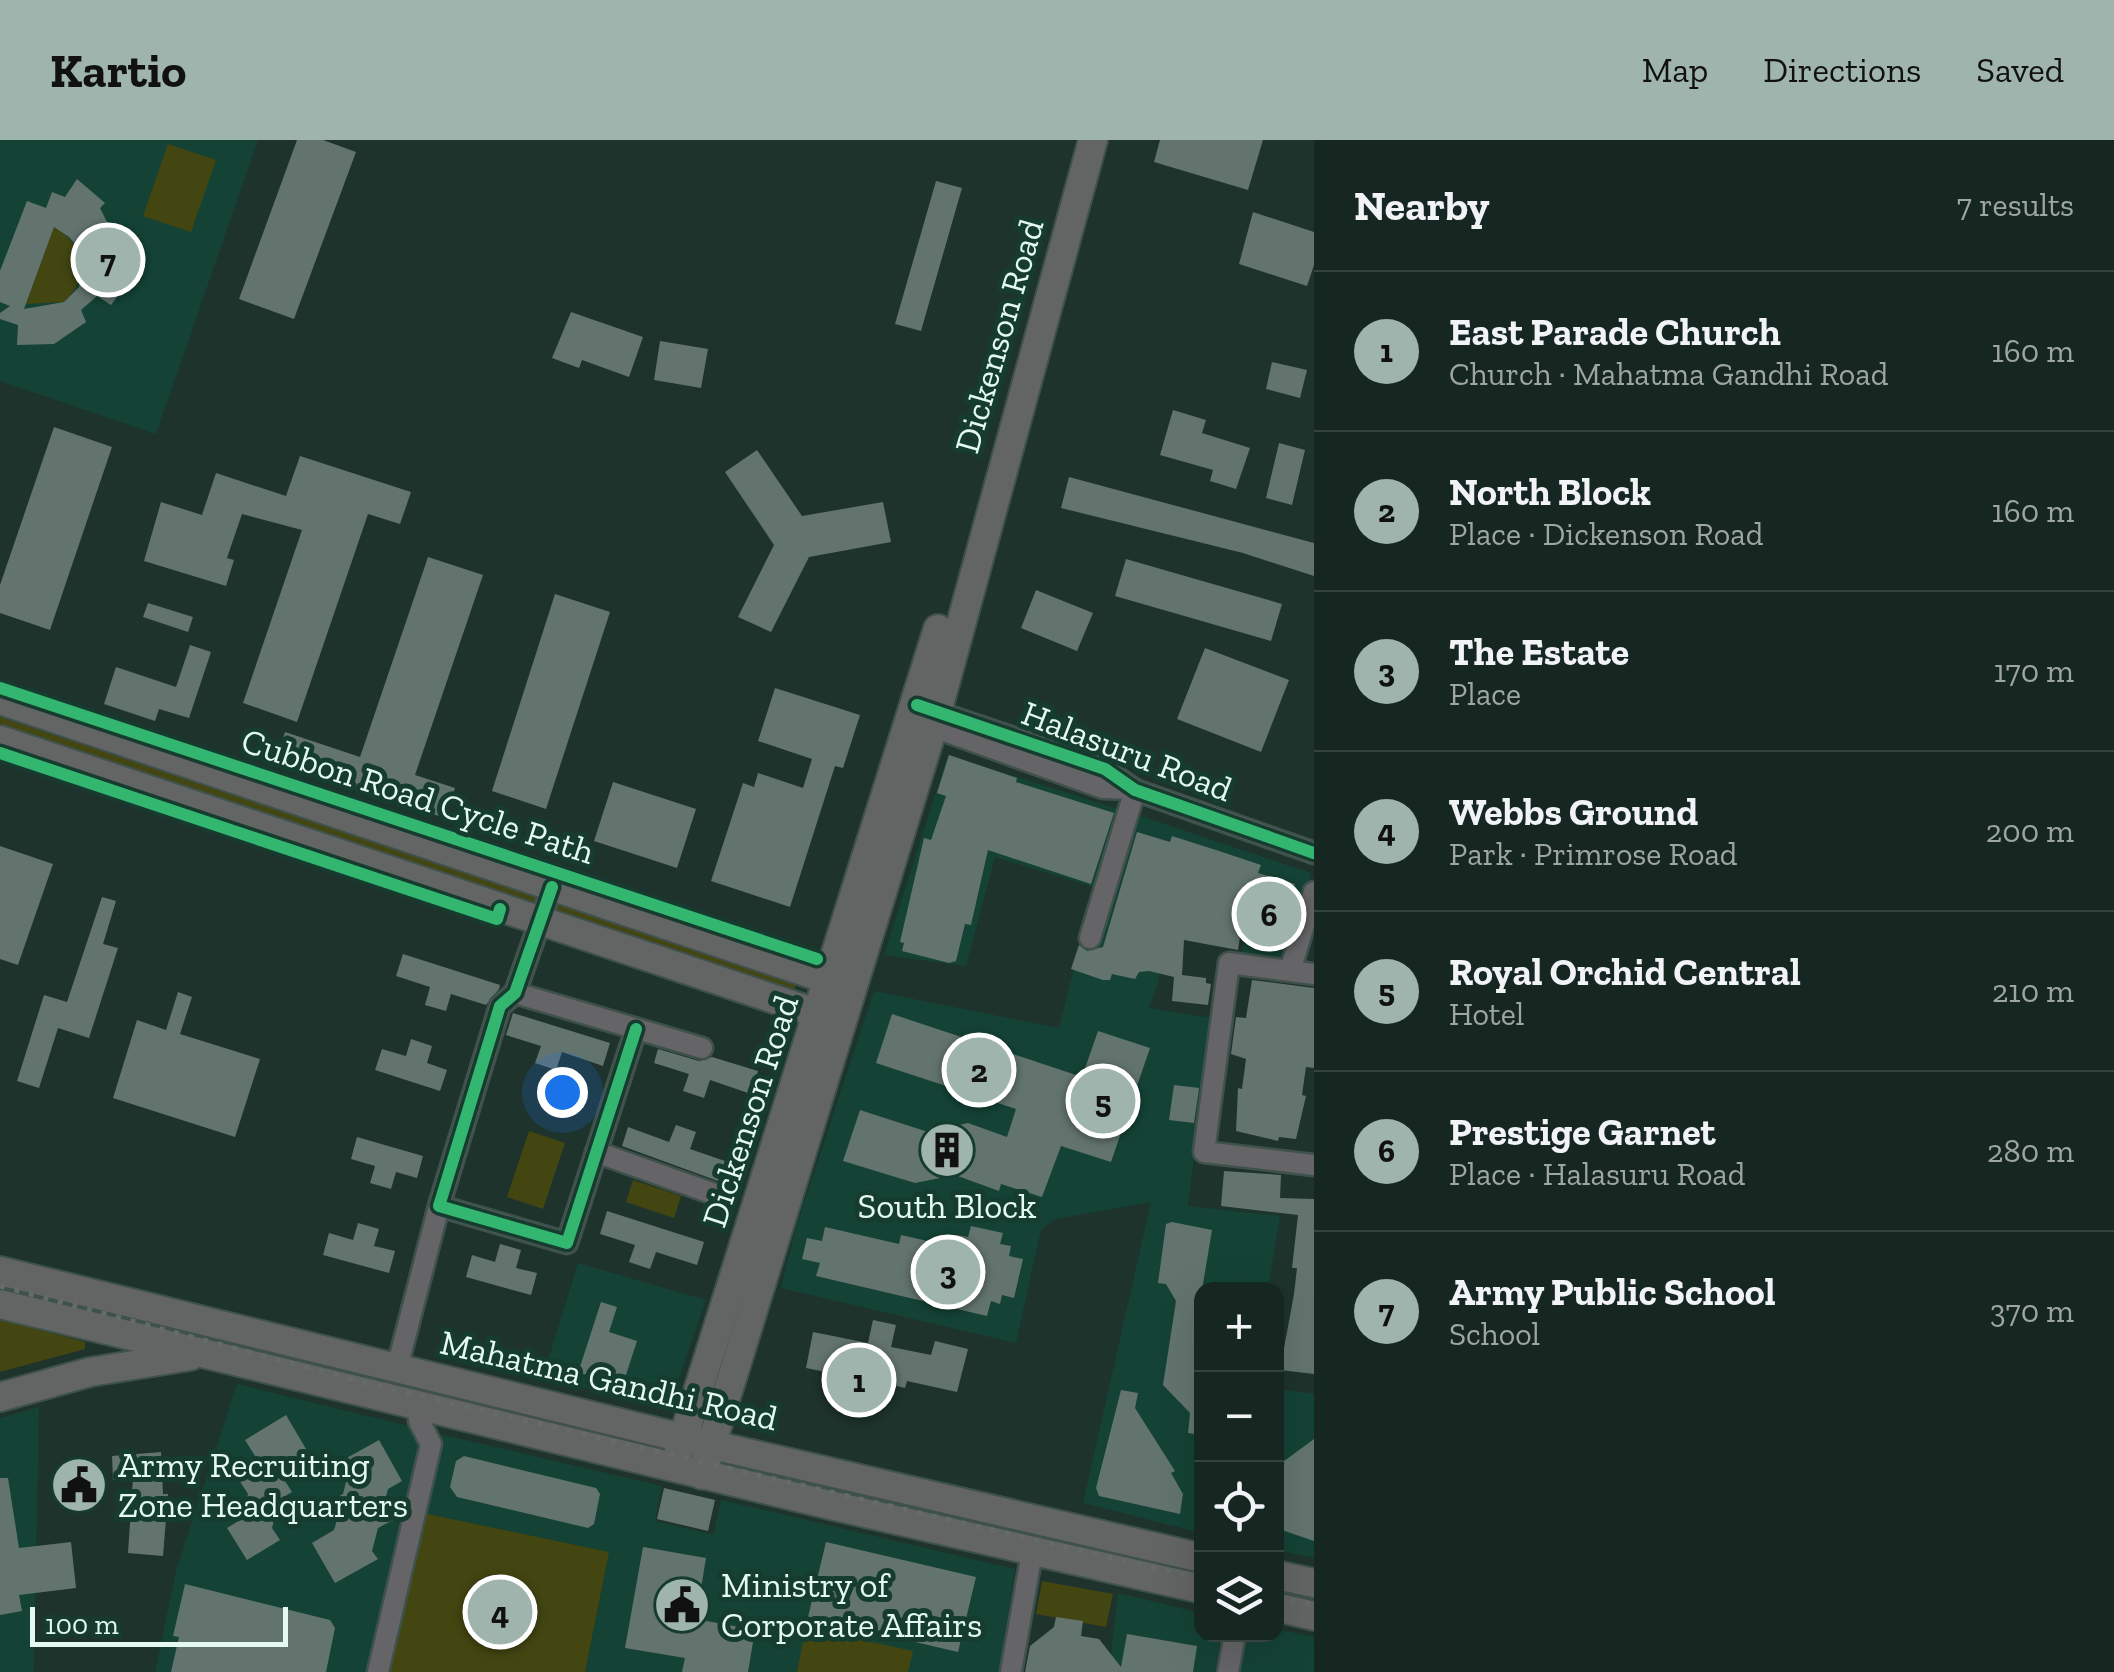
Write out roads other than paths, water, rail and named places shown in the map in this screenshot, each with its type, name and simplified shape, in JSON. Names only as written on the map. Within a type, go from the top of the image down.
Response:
[{"type":"main road","name":"Dickenson Road","points":[[925,716],[1076,140]]},
{"type":"main road","name":"Dickenson Road","points":[[674,1467],[696,1441],[832,1018],[925,716],[1093,140]]},
{"type":"main road","points":[[0,700],[842,985]]},
{"type":"main road","points":[[0,740],[832,1018]]},
{"type":"main road","points":[[119,780],[131,744]]},
{"type":"main road","name":"Mahatma Gandhi Road","points":[[0,1271],[696,1441],[1194,1556]]},
{"type":"main road","name":"Mahatma Gandhi Road","points":[[0,1304],[702,1474],[1194,1587]]},
{"type":"main road","points":[[0,1397],[90,1372],[201,1354]]},
{"type":"main road","name":"Dickenson Road","points":[[696,1441],[702,1474]]},
{"type":"main road","points":[[1284,1577],[1314,1584]]},
{"type":"main road","points":[[1284,1609],[1314,1616]]},
{"type":"street","name":"Halasuru Road","points":[[925,716],[1103,788],[1135,790],[1314,853]]},
{"type":"street","points":[[1090,938],[1135,790]]},
{"type":"street","points":[[397,1368],[439,1206],[500,1006],[515,993],[552,887]]},
{"type":"street","points":[[1290,971],[1314,892]]},
{"type":"street","points":[[1314,974],[1229,963],[1204,1152],[1314,1166]]},
{"type":"street","points":[[515,993],[702,1048]]},
{"type":"street","points":[[439,1206],[566,1243],[636,1029]]},
{"type":"street","points":[[596,1152],[717,1195]]},
{"type":"street","points":[[378,1672],[431,1444],[419,1421],[419,1405]]},
{"type":"street","points":[[1011,1672],[1032,1552]]},
{"type":"street","points":[[1228,1672],[1234,1642]]},
{"type":"railway","points":[[0,1286],[373,1385],[1194,1577]]},
{"type":"railway","points":[[1284,1598],[1314,1605]]},
{"type":"place","name":"Army Public School","points":[[108,260]]},
{"type":"place","name":"Prestige Garnet","points":[[1269,914]]},
{"type":"place","name":"North Block","points":[[979,1070]]},
{"type":"place","name":"Royal Orchid Central","points":[[1103,1101]]},
{"type":"place","name":"South Block","points":[[947,1150]]},
{"type":"place","name":"The Estate","points":[[948,1272]]},
{"type":"place","name":"East Parade Church","points":[[859,1380]]},
{"type":"place","name":"Army Recruiting Zone Headquarters","points":[[79,1485]]},
{"type":"place","name":"Ministry of Corporate Affairs","points":[[682,1605]]},
{"type":"place","name":"Webbs Ground","points":[[500,1612]]}]
